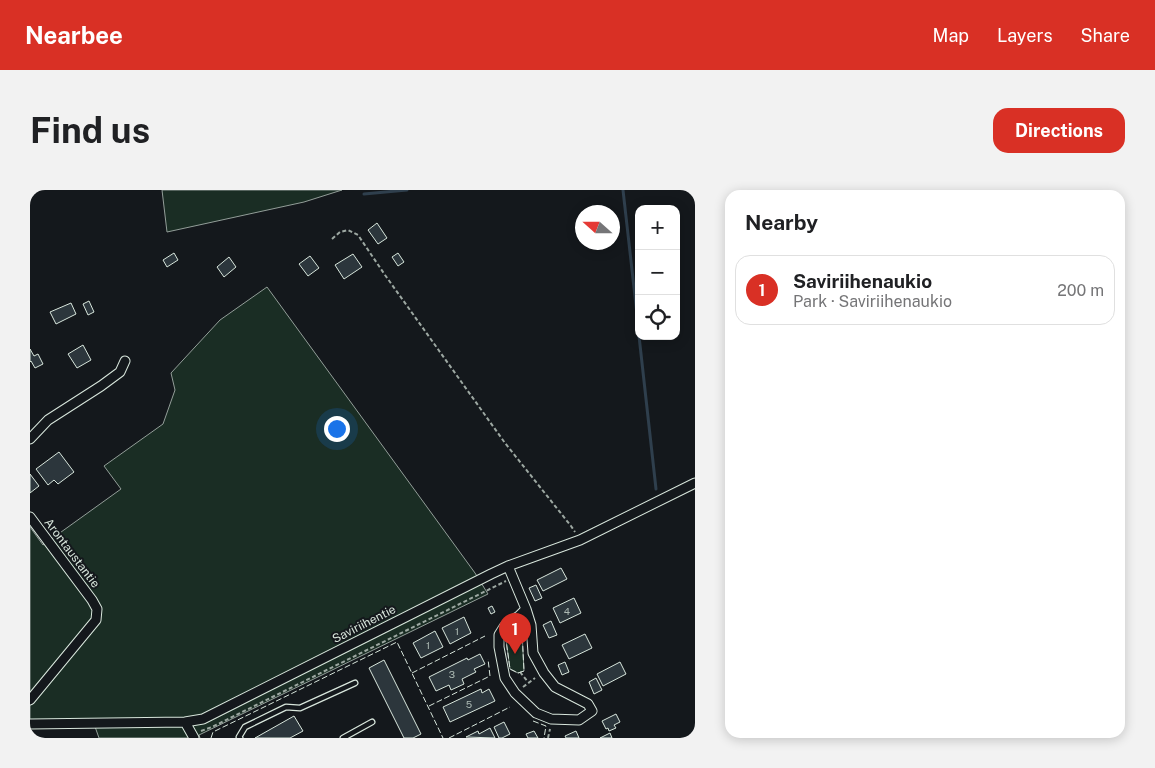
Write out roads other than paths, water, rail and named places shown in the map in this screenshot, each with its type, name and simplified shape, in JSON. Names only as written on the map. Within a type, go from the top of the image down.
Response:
[{"type":"street","points":[[30,439],[48,420],[120,372],[125,361]]},
{"type":"street","name":"Saviriihentie","points":[[30,724],[185,722],[203,718],[508,566],[580,540],[695,483]]},
{"type":"street","name":"Arontaustantie","points":[[30,517],[97,609],[96,620],[30,700]]},
{"type":"street","points":[[508,566],[526,609],[531,625],[533,653],[544,673],[555,687],[588,704],[592,711],[579,720],[552,719],[536,713],[515,693],[505,678],[499,647],[500,635],[504,627],[526,609]]},
{"type":"street","points":[[185,722],[194,738]]},
{"type":"lane","points":[[240,738],[239,736],[245,727],[286,706],[300,708],[355,683]]},
{"type":"lane","points":[[343,738],[372,722]]},
{"type":"waterway","points":[[364,194],[407,190]]},
{"type":"waterway","points":[[623,190],[635,296]]},
{"type":"waterway","points":[[639,340],[656,489]]},
{"type":"place","name":"Saviriihenaukio","points":[[515,654]]}]
